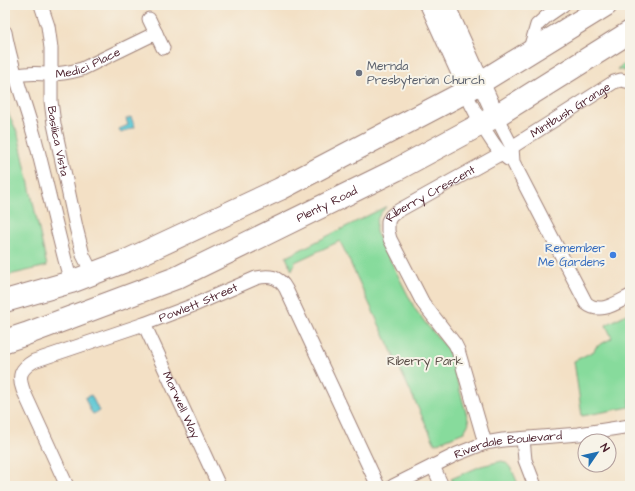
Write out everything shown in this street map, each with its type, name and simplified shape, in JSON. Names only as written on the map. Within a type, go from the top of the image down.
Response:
[{"type":"highway","points":[[5,301],[71,282],[128,260],[268,195],[473,87],[606,5]]},
{"type":"highway","name":"Plenty Road","points":[[5,341],[176,278],[396,170],[489,120],[630,32]]},
{"type":"street","name":"Basilica Vista","points":[[41,5],[48,26],[52,48],[51,101],[54,124],[83,255],[92,273]]},
{"type":"street","points":[[429,5],[459,72],[473,87],[586,303],[597,309],[603,308],[630,296]]},
{"type":"street","points":[[446,5],[469,57],[473,87]]},
{"type":"street","points":[[529,52],[537,25],[563,5]]},
{"type":"street","points":[[149,19],[163,48]]},
{"type":"street","name":"Basilica Vista","points":[[5,32],[15,76],[34,136],[57,232],[71,282]]},
{"type":"street","name":"Medici Place","points":[[15,76],[27,73],[69,73],[82,69],[156,33]]},
{"type":"street","name":"Mintbush Grange","points":[[507,150],[614,82],[621,80],[630,82]]},
{"type":"street","name":"Riberry Crescent","points":[[486,443],[458,350],[452,339],[422,303],[390,239],[387,226],[391,216],[396,212],[507,150]]},
{"type":"street","name":"Powlett Street","points":[[67,486],[23,390],[20,379],[24,367],[34,361],[144,324],[264,276],[278,279],[286,289],[378,486]]},
{"type":"street","name":"Morwell Way","points":[[144,324],[217,485]]},
{"type":"street","name":"Riverdale Boulevard","points":[[393,486],[457,454],[486,443],[503,440],[579,434],[630,426]]},
{"type":"street","points":[[523,439],[525,460],[535,486]]},
{"type":"street","points":[[432,466],[442,486]]},
{"type":"green space","points":[[630,60],[630,72],[617,69]]},
{"type":"green space","points":[[5,106],[18,134],[47,266],[5,276]]},
{"type":"green space","name":"Riberry Park","points":[[387,206],[378,218],[376,232],[415,309],[448,349],[469,423],[464,432],[435,444],[340,241],[295,262],[292,271],[286,257]]},
{"type":"green space","points":[[630,312],[630,407],[582,416],[574,361],[594,351],[596,347],[612,338],[606,325]]},
{"type":"green space","points":[[502,461],[508,465],[519,486],[455,486],[451,479],[481,466]]},
{"type":"water","points":[[131,117],[135,127],[121,133],[119,129],[128,125],[126,119]]},
{"type":"water","points":[[91,395],[99,411],[93,414],[85,398]]},
{"type":"place","name":"Mernda Presbyterian Church","points":[[359,73]]},
{"type":"place","name":"Remember Me Gardens","points":[[613,255]]}]
